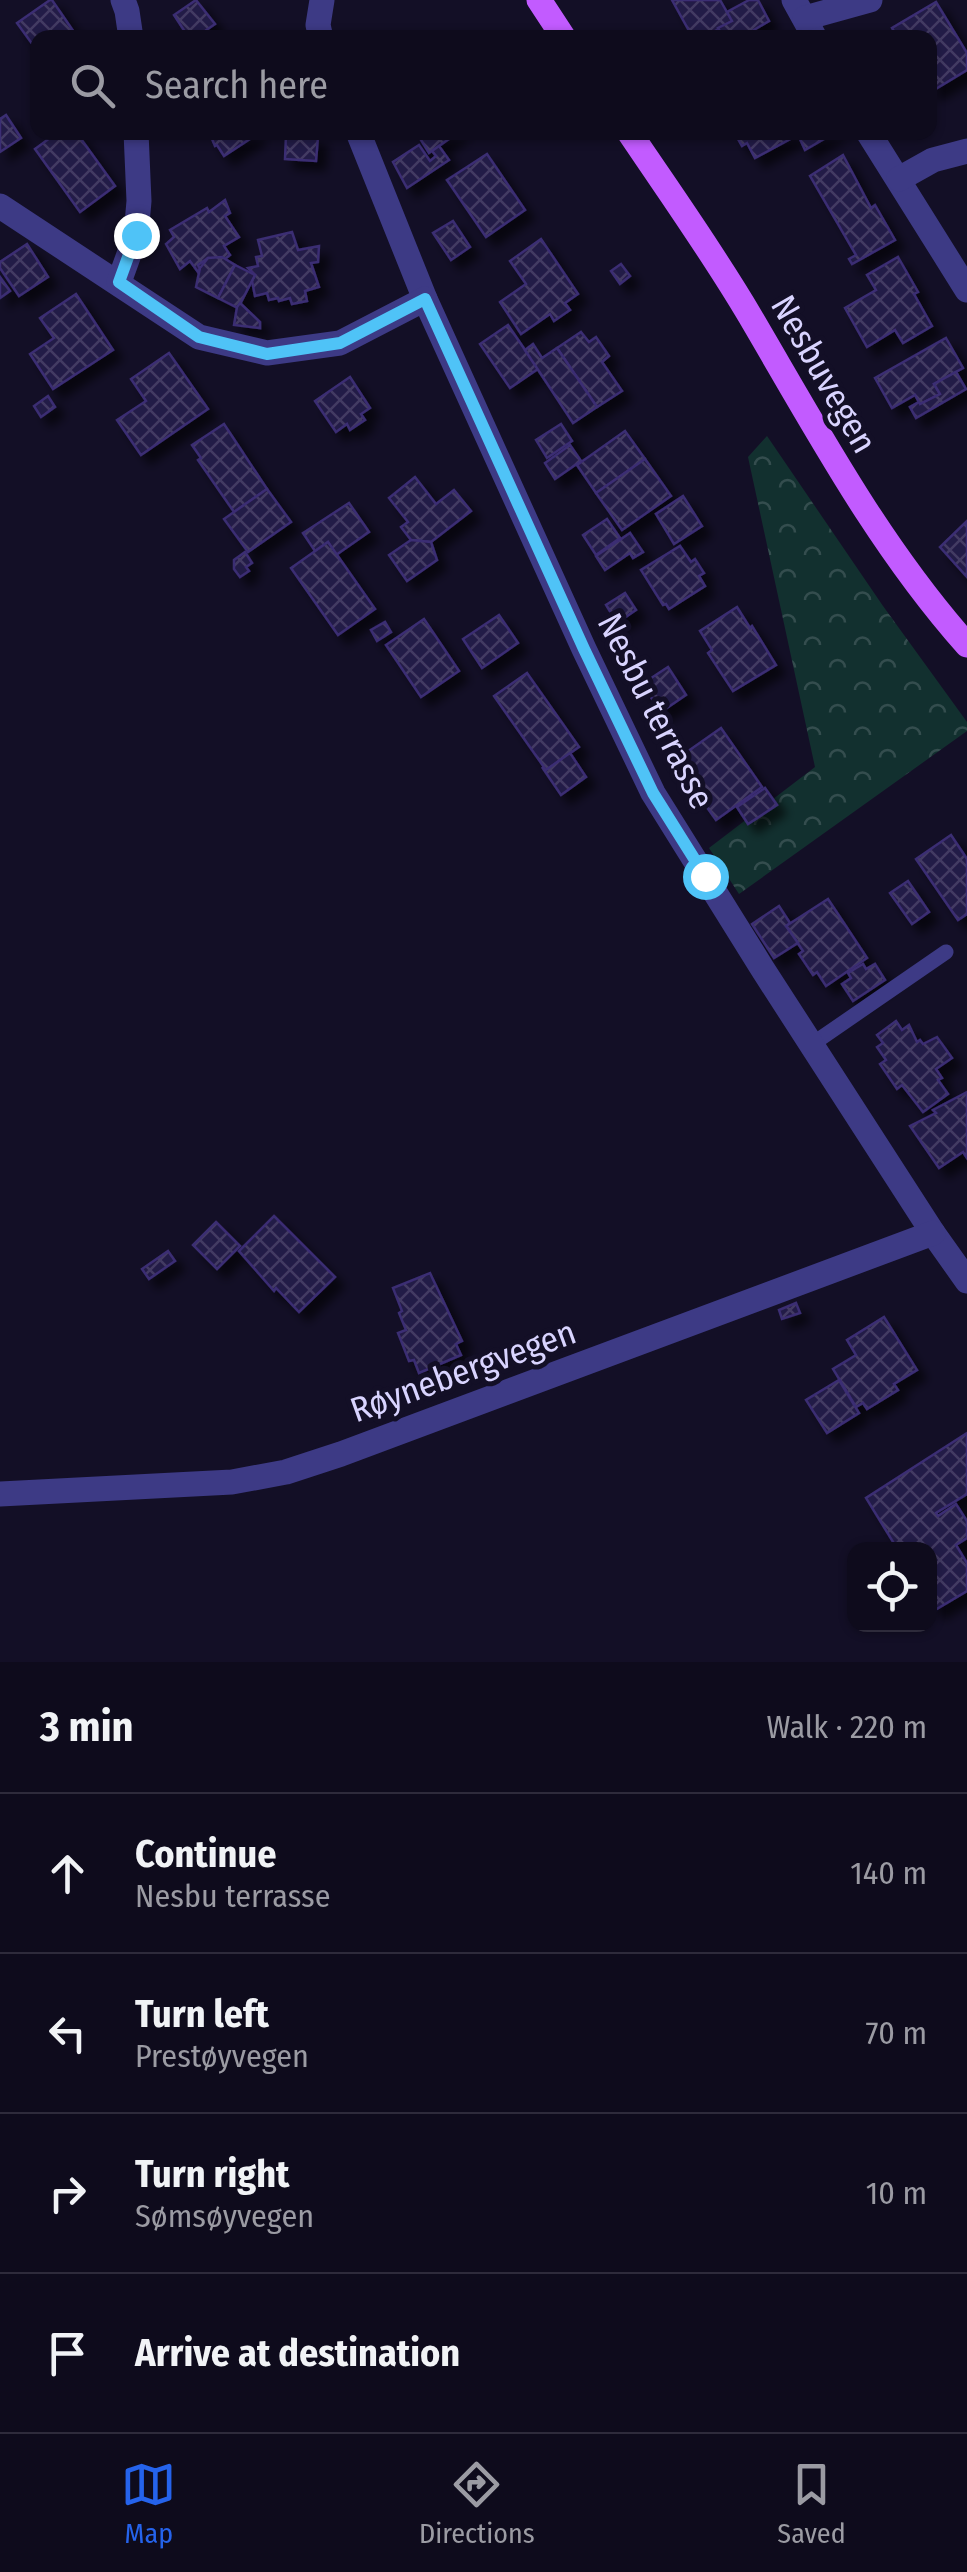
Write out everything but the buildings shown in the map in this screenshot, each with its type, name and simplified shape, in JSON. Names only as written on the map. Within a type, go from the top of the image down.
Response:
[{"type":"main road","points":[[539,0],[559,30]]},
{"type":"main road","name":"Nesbuvegen","points":[[633,140],[748,312],[861,504],[967,646]]},
{"type":"street","points":[[123,0],[129,30]]},
{"type":"street","points":[[319,30],[322,0]]},
{"type":"street","points":[[805,19],[870,0]]},
{"type":"street","points":[[119,282],[136,235],[136,140]]},
{"type":"street","name":"Nesbu terrasse","points":[[361,140],[425,299],[653,793],[967,1281]]},
{"type":"street","points":[[873,140],[967,290]]},
{"type":"street","points":[[899,179],[933,160],[967,152]]},
{"type":"street","points":[[0,206],[199,337],[267,354],[340,343],[425,299]]},
{"type":"street","name":"Røynebergvegen","points":[[0,1494],[232,1482],[286,1472],[934,1234]]},
{"type":"lane","points":[[811,1044],[946,952]]},
{"type":"green space","points":[[767,436],[967,722],[967,731],[739,894],[709,848],[815,767],[748,457]]},
{"type":"route","points":[[136,235],[119,282],[199,337],[267,354],[340,343],[425,299],[653,793],[705,876]]}]
